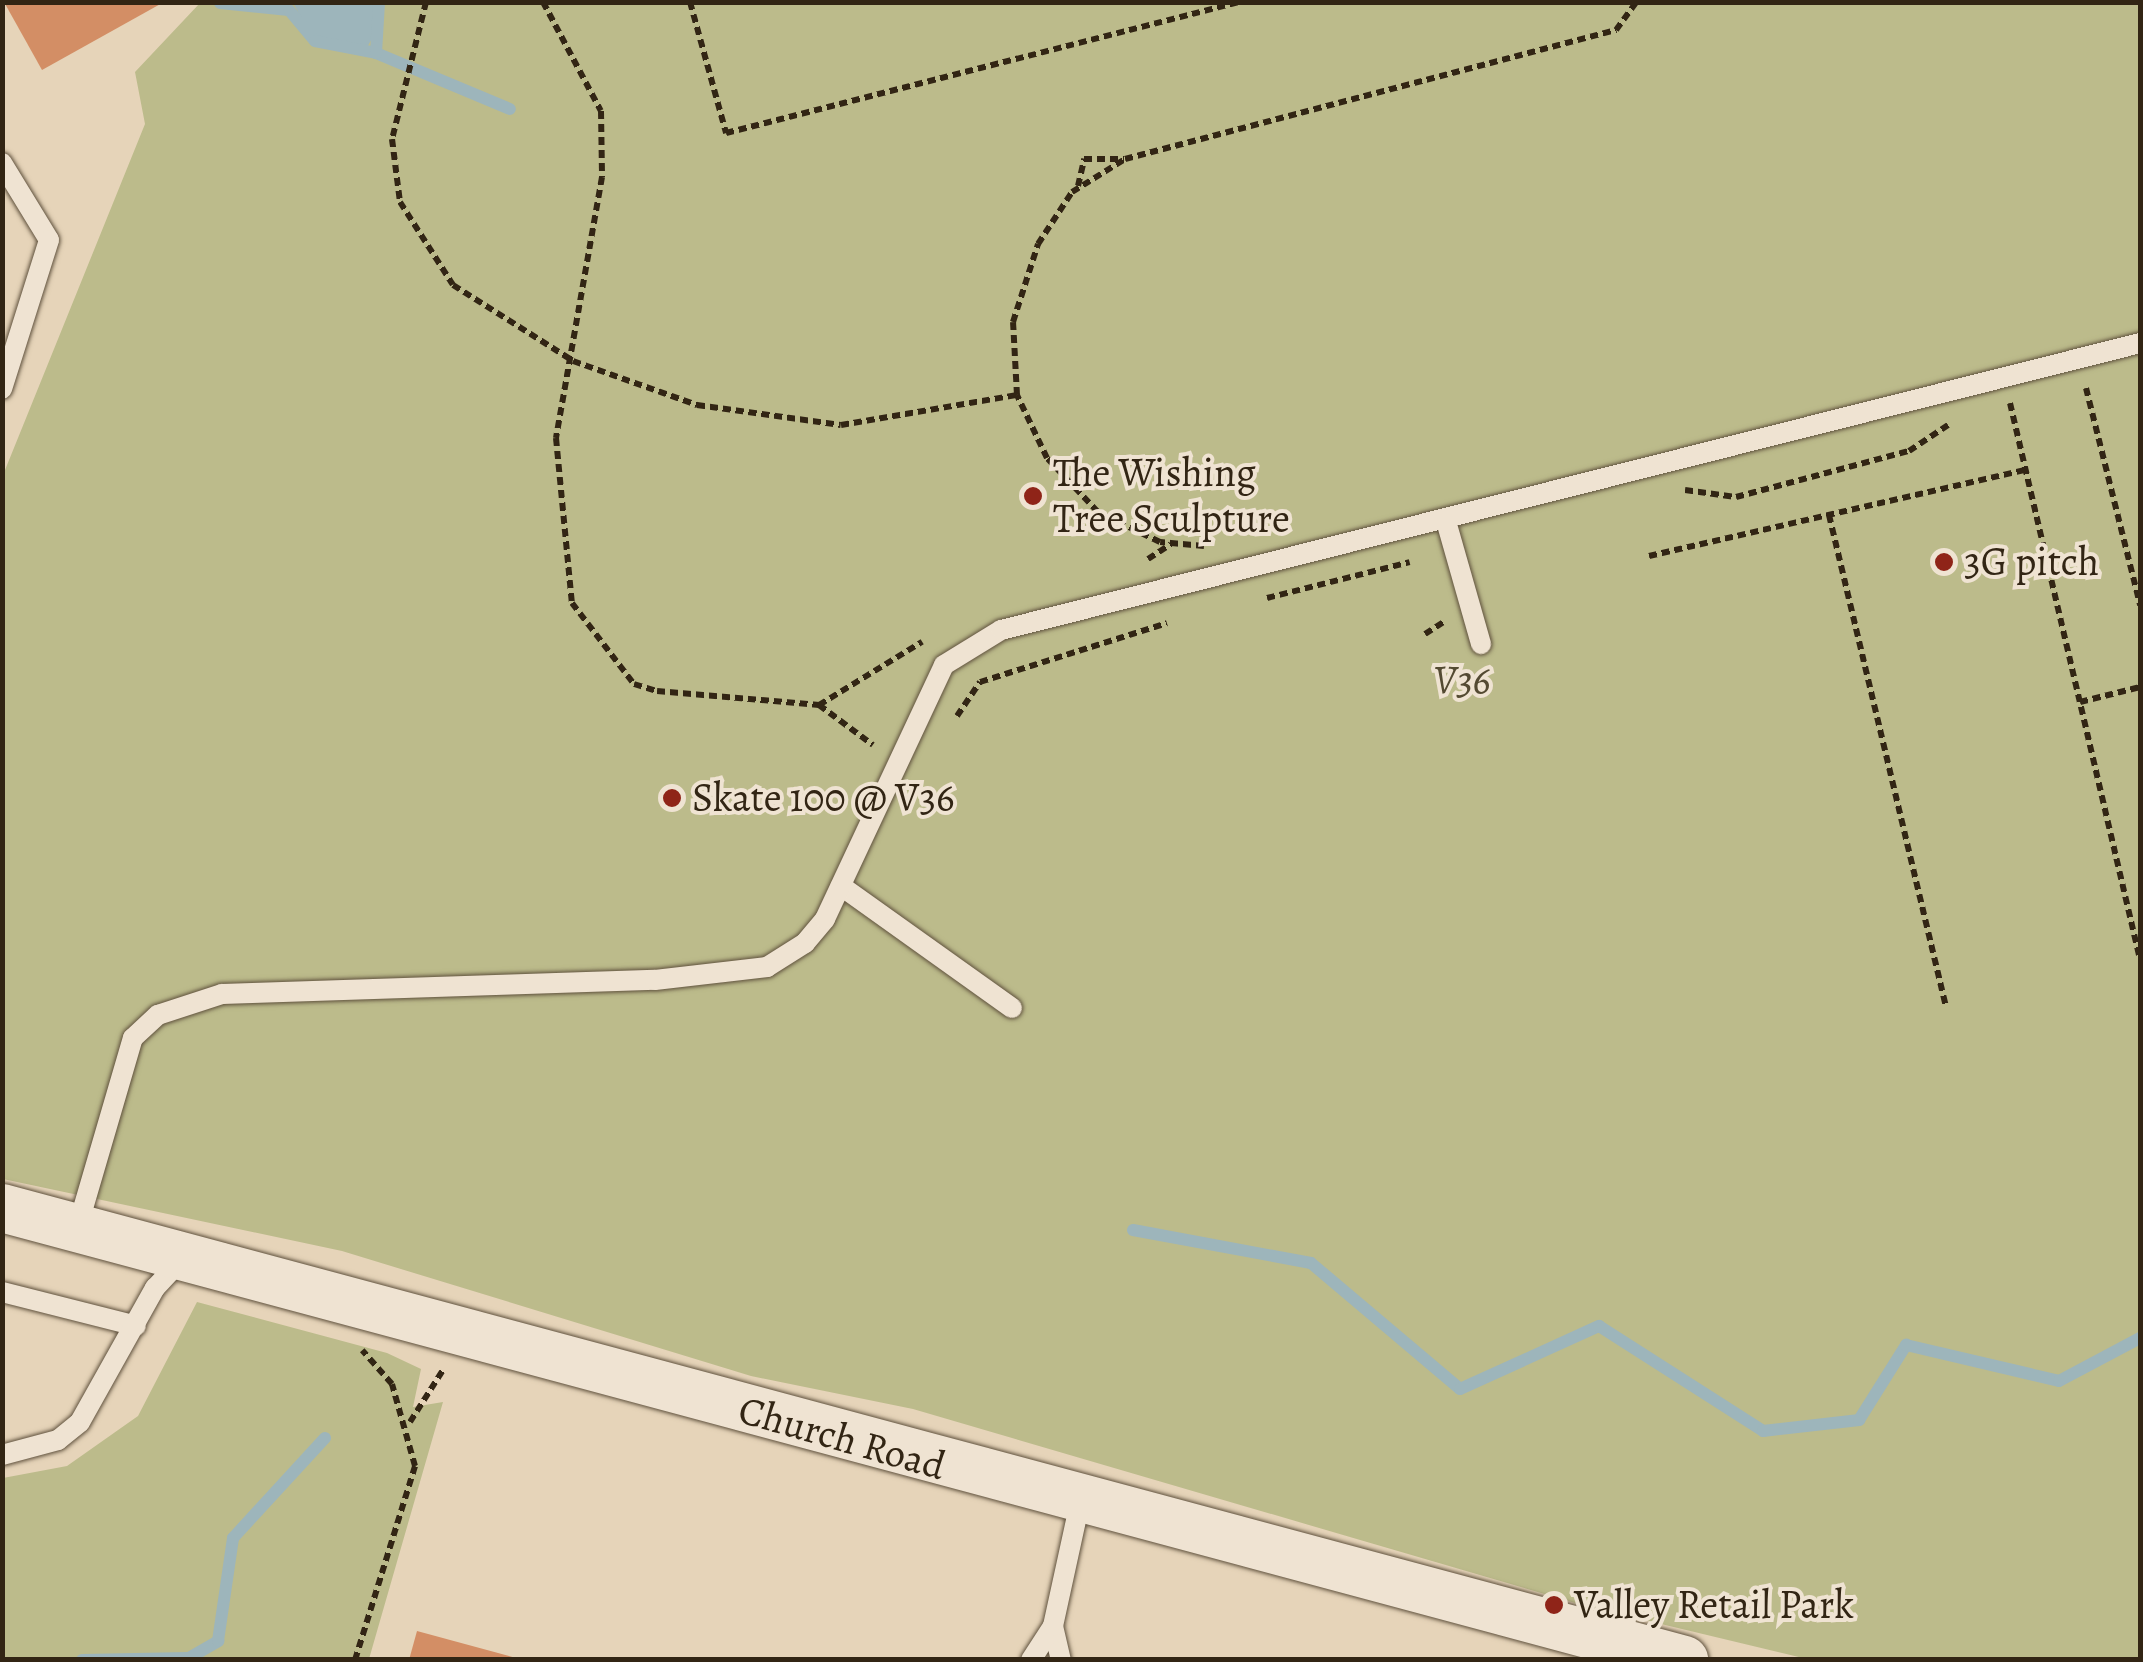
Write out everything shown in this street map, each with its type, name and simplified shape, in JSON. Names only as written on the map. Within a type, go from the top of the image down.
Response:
[{"type":"street","name":"Church Road","points":[[2,1208],[1080,1502],[1684,1660]]},
{"type":"lane","points":[[2,162],[50,240],[2,389]]},
{"type":"lane","points":[[77,1229],[133,1038],[158,1015],[222,994],[655,980],[766,967],[805,942],[841,886],[944,665],[964,648],[1001,630],[1446,521],[2140,343]]},
{"type":"lane","points":[[1446,521],[1481,644]]},
{"type":"lane","points":[[841,886],[1012,1008]]},
{"type":"lane","points":[[2,1455],[58,1440],[80,1422],[136,1326],[184,1256]]},
{"type":"lane","points":[[4,1293],[136,1326]]},
{"type":"lane","points":[[1031,1660],[1052,1626],[1080,1502]]},
{"type":"lane","points":[[1052,1626],[1061,1660]]},
{"type":"path","points":[[426,2],[392,140],[400,202],[453,285],[573,362],[697,405],[840,426],[1016,394]]},
{"type":"path","points":[[543,2],[602,111],[602,176],[573,362],[556,438],[556,491],[572,603],[634,684],[818,705],[874,746]]},
{"type":"path","points":[[690,2],[726,133],[1239,2]]},
{"type":"path","points":[[1224,542],[1172,543],[1098,512],[1046,458],[1016,394],[1014,322],[1038,244],[1078,186],[1084,159],[1125,159],[1616,30],[1636,2]]},
{"type":"path","points":[[1078,186],[1125,159]]},
{"type":"path","points":[[2084,382],[2140,605]]},
{"type":"path","points":[[1994,406],[2009,402],[2139,955]]},
{"type":"path","points":[[1667,488],[1736,497],[1909,451],[1965,413]]},
{"type":"path","points":[[1650,556],[2025,470]]},
{"type":"path","points":[[1829,515],[1946,1007]]},
{"type":"path","points":[[1133,564],[1172,543]]},
{"type":"path","points":[[1248,603],[1422,558]]},
{"type":"path","points":[[1425,634],[1451,609]]},
{"type":"path","points":[[950,726],[980,682],[1190,617]]},
{"type":"path","points":[[818,705],[932,636]]},
{"type":"path","points":[[2080,702],[2140,686]]},
{"type":"path","points":[[355,1660],[415,1466],[410,1425],[361,1338]]},
{"type":"path","points":[[410,1425],[454,1358]]},
{"type":"green space","name":"V36","points":[[200,3],[2140,3],[2140,1657],[1803,1658],[1582,1605],[913,1409],[751,1376],[342,1251],[3,1179],[3,475],[145,124],[135,72]]},
{"type":"green space","points":[[197,1302],[387,1353],[421,1369],[413,1407],[443,1402],[369,1659],[3,1659],[3,1478],[67,1466],[138,1416]]},
{"type":"water","points":[[293,3],[379,3],[374,35],[366,49],[315,41]]},
{"type":"building","points":[[4,2],[164,2],[42,70]]},
{"type":"building","points":[[417,1631],[516,1658],[516,1660],[409,1660]]},
{"type":"waterway","points":[[376,53],[379,2]]},
{"type":"waterway","points":[[220,3],[289,10],[315,41],[376,53],[510,109]]},
{"type":"waterway","points":[[1133,1230],[1311,1263],[1460,1389],[1599,1326],[1763,1431],[1859,1420],[1906,1345],[2059,1381],[2140,1338]]},
{"type":"waterway","points":[[82,1660],[189,1658],[218,1641],[233,1538],[325,1438]]},
{"type":"place","name":"The Wishing Tree Sculpture","points":[[1033,496]]},
{"type":"place","name":"3G pitch","points":[[1944,562]]},
{"type":"place","name":"Skate 100 @ V36","points":[[672,798]]},
{"type":"place","name":"Valley Retail Park","points":[[1554,1605]]}]
